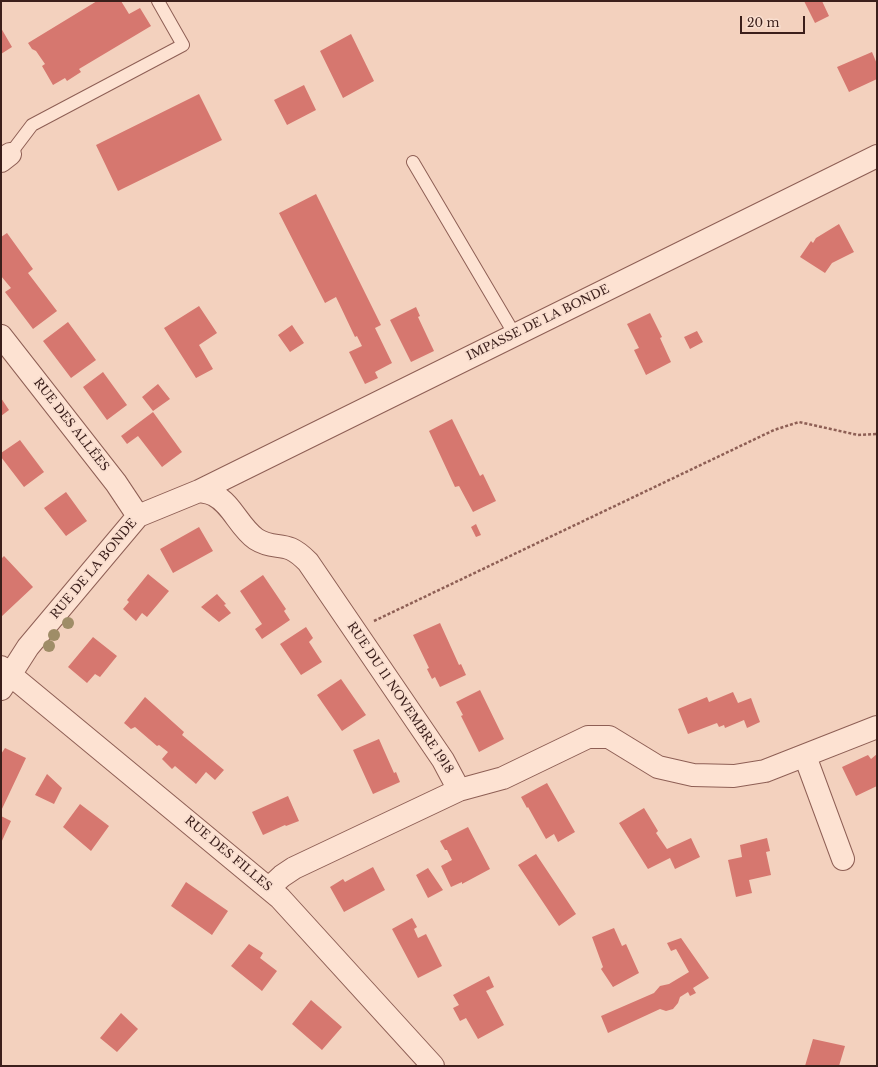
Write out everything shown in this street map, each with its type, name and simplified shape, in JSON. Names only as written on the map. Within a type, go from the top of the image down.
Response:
[{"type":"street","name":"IMPASSE DE LA BONDE","points":[[199,491],[877,156]]},
{"type":"street","name":"RUE DES ALLÉES","points":[[1,336],[116,483],[138,516]]},
{"type":"street","name":"RUE DE LA BONDE","points":[[4,677],[138,516],[199,491]]},
{"type":"street","name":"RUE DU 11 NOVEMBRE 1918","points":[[199,491],[212,494],[223,501],[246,531],[255,539],[264,544],[292,549],[308,562],[442,760],[459,790]]},
{"type":"street","name":"RUE DES FILLES","points":[[4,677],[269,888],[312,932],[433,1066]]},
{"type":"street","points":[[269,888],[282,876],[294,868],[459,790],[503,778],[588,737],[608,737],[658,767],[693,775],[734,776],[765,771],[877,727]]},
{"type":"street","points":[[805,756],[843,859]]},
{"type":"lane","points":[[5,157],[32,125],[183,45],[158,1]]},
{"type":"lane","points":[[413,162],[514,335]]},
{"type":"path","points":[[355,630],[774,430],[799,422],[858,435],[877,434]]},
{"type":"building","points":[[97,1],[121,1],[129,14],[140,8],[151,26],[79,69],[81,72],[67,81],[65,78],[53,85],[42,66],[45,64],[28,43]]},
{"type":"building","points":[[804,1],[822,1],[829,16],[815,23]]},
{"type":"building","points":[[1,28],[12,47],[1,54]]},
{"type":"building","points":[[351,34],[374,81],[343,98],[320,51]]},
{"type":"building","points":[[872,52],[877,64],[877,79],[849,92],[837,67]]},
{"type":"building","points":[[304,85],[316,110],[287,125],[274,100]]},
{"type":"building","points":[[199,94],[222,140],[118,191],[96,145]]},
{"type":"building","points":[[316,194],[381,325],[375,328],[392,363],[375,372],[378,378],[365,384],[349,352],[362,346],[357,336],[355,337],[336,297],[325,303],[279,213]]},
{"type":"building","points":[[839,224],[854,252],[832,263],[825,273],[800,257],[811,241],[813,243],[816,238]]},
{"type":"building","points":[[7,233],[33,269],[28,273],[57,311],[33,329],[5,292],[11,288],[1,276],[1,237]]},
{"type":"building","points":[[199,306],[217,333],[199,345],[213,369],[196,378],[164,328]]},
{"type":"building","points":[[416,307],[420,316],[418,317],[434,351],[411,362],[390,320]]},
{"type":"building","points":[[650,313],[662,337],[660,338],[671,362],[646,375],[634,350],[639,348],[627,324]]},
{"type":"building","points":[[68,322],[96,360],[71,378],[43,341]]},
{"type":"building","points":[[292,325],[304,343],[290,352],[278,335]]},
{"type":"building","points":[[697,331],[703,342],[690,349],[684,337]]},
{"type":"building","points":[[103,372],[127,405],[107,420],[83,387]]},
{"type":"building","points":[[158,384],[170,399],[153,411],[142,397]]},
{"type":"building","points":[[1,398],[9,410],[1,416]]},
{"type":"building","points":[[153,412],[182,452],[162,467],[138,436],[127,444],[121,436]]},
{"type":"building","points":[[452,419],[480,476],[483,474],[496,501],[473,512],[459,486],[455,487],[429,431]]},
{"type":"building","points":[[20,440],[44,472],[24,487],[1,457],[1,453]]},
{"type":"building","points":[[66,492],[87,521],[66,536],[44,508]]},
{"type":"building","points":[[476,524],[481,535],[476,537],[471,527]]},
{"type":"building","points":[[199,527],[213,551],[173,573],[160,549]]},
{"type":"building","points":[[4,556],[33,587],[1,617],[1,559]]},
{"type":"building","points":[[148,574],[169,591],[147,617],[142,613],[136,621],[123,609],[129,602],[127,600]]},
{"type":"building","points":[[263,575],[286,609],[284,611],[290,620],[262,639],[255,629],[262,624],[240,591]]},
{"type":"building","points":[[217,594],[226,604],[224,605],[231,613],[219,622],[201,607]]},
{"type":"building","points":[[440,623],[459,665],[461,664],[466,675],[440,687],[435,677],[432,679],[427,669],[429,668],[413,635]]},
{"type":"building","points":[[306,627],[313,638],[309,642],[322,662],[301,675],[280,644]]},
{"type":"building","points":[[93,637],[117,656],[100,677],[95,674],[87,683],[68,667]]},
{"type":"building","points":[[341,679],[366,715],[342,731],[317,695]]},
{"type":"building","points":[[480,690],[504,739],[479,752],[461,716],[463,715],[456,702]]},
{"type":"building","points":[[733,692],[738,703],[751,698],[760,722],[747,728],[744,720],[725,728],[724,725],[719,727],[717,723],[688,734],[678,709],[707,697],[709,702]]},
{"type":"building","points":[[145,697],[184,732],[182,735],[224,770],[215,780],[206,772],[196,784],[175,766],[172,769],[162,759],[168,752],[159,745],[157,746],[135,727],[131,729],[124,723]]},
{"type":"building","points":[[379,739],[394,773],[396,772],[400,782],[373,794],[353,750]]},
{"type":"building","points":[[5,748],[26,758],[1,811],[1,754]]},
{"type":"building","points":[[877,754],[877,786],[856,796],[842,767],[868,755],[871,759]]},
{"type":"building","points":[[47,774],[62,788],[54,804],[35,795]]},
{"type":"building","points":[[547,783],[575,832],[558,842],[554,834],[546,839],[521,797]]},
{"type":"building","points":[[288,796],[299,821],[286,826],[285,825],[263,835],[252,812]]},
{"type":"building","points":[[80,804],[109,826],[91,851],[63,827]]},
{"type":"building","points":[[644,808],[658,831],[656,833],[667,849],[691,838],[700,857],[675,869],[670,858],[648,869],[619,823]]},
{"type":"building","points":[[1,816],[11,821],[1,843]]},
{"type":"building","points":[[468,827],[490,869],[462,884],[462,882],[451,887],[441,866],[452,860],[440,841]]},
{"type":"building","points":[[767,838],[770,851],[766,852],[771,875],[749,880],[752,893],[736,897],[728,860],[742,857],[740,845]]},
{"type":"building","points":[[536,854],[576,914],[559,926],[518,865]]},
{"type":"building","points":[[373,867],[385,890],[344,912],[330,887],[343,879],[345,882]]},
{"type":"building","points":[[428,868],[443,890],[428,898],[416,875]]},
{"type":"building","points":[[186,882],[228,911],[212,935],[171,906]]},
{"type":"building","points":[[412,918],[417,927],[414,929],[418,938],[426,934],[442,966],[418,978],[392,929]]},
{"type":"building","points":[[614,928],[622,946],[626,944],[639,973],[613,987],[601,969],[603,967],[592,937]]},
{"type":"building","points":[[681,938],[709,978],[693,988],[696,993],[690,996],[688,992],[680,997],[678,1003],[673,1009],[666,1011],[660,1009],[608,1033],[601,1016],[654,993],[660,986],[669,984],[689,972],[676,949],[671,951],[667,943]]},
{"type":"building","points":[[249,944],[263,953],[260,958],[277,971],[262,991],[231,966]]},
{"type":"building","points":[[489,976],[494,987],[486,991],[504,1025],[478,1039],[466,1018],[460,1021],[453,1008],[459,1005],[453,995]]},
{"type":"building","points":[[311,1000],[342,1027],[322,1050],[292,1024]]},
{"type":"building","points":[[121,1013],[138,1029],[117,1052],[100,1038]]},
{"type":"building","points":[[813,1039],[845,1046],[839,1066],[805,1066]]}]
